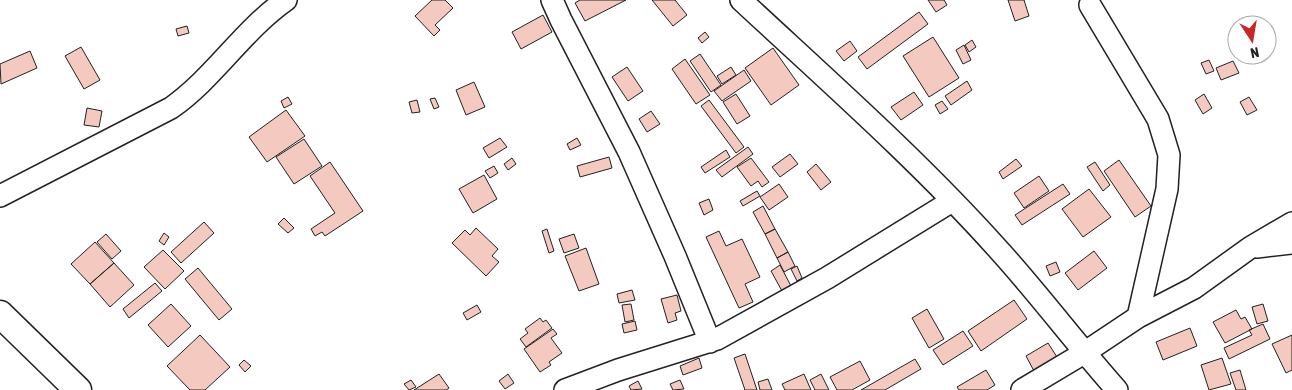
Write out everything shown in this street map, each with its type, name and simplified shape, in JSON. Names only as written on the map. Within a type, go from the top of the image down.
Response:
[{"type":"main road","points":[[0,314],[78,390]]},
{"type":"street","points":[[0,196],[171,108],[188,96],[251,30],[286,0]]},
{"type":"street","points":[[552,0],[629,152],[675,256],[710,342]]},
{"type":"street","points":[[741,0],[892,140],[998,248],[1084,353],[1117,390]]},
{"type":"street","points":[[1090,5],[1158,119],[1169,156],[1167,189],[1138,317]]},
{"type":"street","points":[[565,390],[618,370],[710,342],[827,278],[952,201]]},
{"type":"street","points":[[1022,390],[1084,353],[1138,317],[1194,288],[1251,247],[1292,223]]},
{"type":"street","points":[[1251,247],[1292,243]]},
{"type":"building","points":[[432,0],[445,0],[453,8],[435,25],[440,30],[434,36],[415,16]]},
{"type":"building","points":[[580,0],[626,0],[585,21],[575,3]]},
{"type":"building","points":[[652,0],[675,0],[687,15],[673,26]]},
{"type":"building","points":[[928,0],[944,0],[947,5],[936,12]]},
{"type":"building","points":[[1008,0],[1024,0],[1029,16],[1015,21]]},
{"type":"building","points":[[919,12],[928,24],[867,69],[858,57]]},
{"type":"building","points":[[543,15],[552,32],[521,49],[512,32]]},
{"type":"building","points":[[187,26],[189,33],[178,36],[176,29]]},
{"type":"building","points":[[705,32],[709,37],[702,43],[698,38]]},
{"type":"building","points":[[933,37],[959,78],[929,97],[903,56]]},
{"type":"building","points":[[972,40],[976,47],[969,52],[965,45]]},
{"type":"building","points":[[850,41],[857,51],[844,61],[836,51]]},
{"type":"building","points":[[964,45],[971,60],[963,64],[956,50]]},
{"type":"building","points":[[81,47],[100,80],[84,89],[65,56]]},
{"type":"building","points":[[773,48],[799,85],[771,105],[745,68]]},
{"type":"building","points":[[30,51],[37,68],[1,84],[0,64]]},
{"type":"building","points":[[700,54],[721,85],[711,92],[690,61]]},
{"type":"building","points":[[685,59],[710,95],[696,104],[672,69]]},
{"type":"building","points":[[1209,60],[1214,71],[1206,74],[1201,63]]},
{"type":"building","points":[[1227,63],[1227,65],[1235,65],[1239,73],[1221,80],[1216,68]]},
{"type":"building","points":[[627,67],[643,91],[628,101],[612,77]]},
{"type":"building","points":[[731,67],[736,75],[722,84],[717,76]]},
{"type":"building","points":[[744,70],[751,81],[722,101],[714,91]]},
{"type":"building","points":[[967,81],[972,90],[951,105],[945,96]]},
{"type":"building","points":[[474,82],[485,107],[466,115],[456,90]]},
{"type":"building","points":[[914,92],[923,105],[901,120],[891,107]]},
{"type":"building","points":[[736,94],[750,116],[737,124],[723,102]]},
{"type":"building","points":[[1204,94],[1212,108],[1203,114],[1195,100]]},
{"type":"building","points":[[288,97],[292,104],[284,108],[281,101]]},
{"type":"building","points":[[1249,97],[1257,110],[1247,115],[1240,102]]},
{"type":"building","points":[[435,98],[439,107],[434,109],[430,99]]},
{"type":"building","points":[[417,100],[420,112],[412,113],[409,102]]},
{"type":"building","points":[[709,100],[744,147],[736,153],[701,106]]},
{"type":"building","points":[[942,101],[948,109],[940,114],[935,105]]},
{"type":"building","points":[[87,108],[102,111],[99,127],[84,125]]},
{"type":"building","points":[[286,110],[305,136],[267,162],[249,137]]},
{"type":"building","points":[[651,111],[660,124],[647,132],[639,119]]},
{"type":"building","points":[[500,138],[507,147],[489,158],[483,148]]},
{"type":"building","points":[[577,138],[581,145],[570,150],[567,144]]},
{"type":"building","points":[[304,139],[322,166],[294,184],[276,157]]},
{"type":"building","points":[[748,147],[753,154],[722,177],[716,170]]},
{"type":"building","points":[[726,150],[730,157],[705,173],[701,167]]},
{"type":"building","points":[[790,154],[798,164],[780,177],[772,167]]},
{"type":"building","points":[[609,157],[612,168],[580,177],[577,166]]},
{"type":"building","points":[[512,158],[516,164],[508,170],[504,164]]},
{"type":"building","points":[[751,158],[769,182],[762,187],[758,181],[751,186],[737,167]]},
{"type":"building","points":[[1016,159],[1022,166],[1003,179],[999,172]]},
{"type":"building","points":[[1119,160],[1151,206],[1135,217],[1104,171]]},
{"type":"building","points":[[330,162],[363,211],[325,236],[322,232],[315,236],[311,229],[335,213],[310,176]]},
{"type":"building","points":[[1095,162],[1110,185],[1103,191],[1087,167]]},
{"type":"building","points":[[816,164],[831,182],[821,190],[807,172]]},
{"type":"building","points":[[494,166],[498,173],[490,178],[485,171]]},
{"type":"building","points":[[484,175],[497,199],[473,213],[459,189]]},
{"type":"building","points":[[1039,176],[1049,191],[1024,208],[1014,193]]},
{"type":"building","points":[[779,184],[788,197],[769,210],[760,197]]},
{"type":"building","points":[[1063,184],[1070,194],[1022,225],[1015,215]]},
{"type":"building","points":[[1089,189],[1111,217],[1083,237],[1062,209]]},
{"type":"building","points":[[757,191],[760,196],[743,206],[740,201]]},
{"type":"building","points":[[709,199],[713,210],[704,215],[699,203]]},
{"type":"building","points":[[763,206],[775,229],[765,234],[753,212]]},
{"type":"building","points":[[284,218],[294,228],[288,233],[278,224]]},
{"type":"building","points":[[204,222],[214,233],[181,263],[171,252]]},
{"type":"building","points":[[476,228],[498,249],[492,256],[499,262],[486,276],[452,243],[465,230],[470,235]]},
{"type":"building","points":[[547,229],[554,251],[549,253],[542,231]]},
{"type":"building","points":[[775,229],[788,252],[777,258],[765,234]]},
{"type":"building","points":[[719,231],[726,246],[742,239],[760,277],[745,284],[753,302],[739,308],[706,237]]},
{"type":"building","points":[[164,233],[169,237],[164,245],[159,241]]},
{"type":"building","points":[[106,234],[121,251],[112,259],[97,242]]},
{"type":"building","points":[[574,234],[579,248],[564,253],[559,239]]},
{"type":"building","points":[[95,242],[114,263],[90,284],[71,264]]},
{"type":"building","points":[[586,248],[599,284],[579,291],[565,256]]},
{"type":"building","points":[[163,250],[184,271],[165,289],[144,267]]},
{"type":"building","points":[[1094,251],[1107,268],[1078,290],[1065,273]]},
{"type":"building","points":[[788,252],[795,266],[784,272],[777,258]]},
{"type":"building","points":[[1056,262],[1060,272],[1050,276],[1046,266]]},
{"type":"building","points":[[114,263],[134,285],[110,307],[90,284]]},
{"type":"building","points":[[780,265],[791,286],[782,291],[771,271]]},
{"type":"building","points":[[797,266],[802,278],[797,281],[791,269]]},
{"type":"building","points":[[198,268],[232,309],[219,320],[185,279]]},
{"type":"building","points":[[155,283],[162,291],[129,318],[123,309]]},
{"type":"building","points":[[632,290],[635,300],[619,303],[617,294]]},
{"type":"building","points":[[677,295],[681,311],[675,313],[677,320],[668,323],[661,299]]},
{"type":"building","points":[[1014,300],[1027,319],[981,351],[968,331]]},
{"type":"building","points":[[171,304],[191,326],[168,347],[148,325]]},
{"type":"building","points":[[631,304],[634,320],[625,322],[622,305]]},
{"type":"building","points":[[1263,304],[1268,321],[1257,324],[1252,307]]},
{"type":"building","points":[[477,305],[481,312],[467,320],[463,313]]},
{"type":"building","points":[[927,309],[944,339],[929,348],[912,318]]},
{"type":"building","points":[[1236,310],[1241,319],[1245,317],[1252,329],[1225,343],[1213,322]]},
{"type":"building","points":[[540,318],[543,322],[546,320],[552,328],[526,347],[520,339],[528,333],[525,329]]},
{"type":"building","points":[[635,321],[637,330],[624,333],[622,324]]},
{"type":"building","points":[[1263,324],[1270,339],[1229,359],[1224,348],[1252,335],[1249,330]]},
{"type":"building","points":[[1190,328],[1197,346],[1163,360],[1156,342]]},
{"type":"building","points":[[553,329],[557,334],[551,338],[562,353],[549,362],[551,365],[540,372],[524,349]]},
{"type":"building","points":[[963,331],[973,346],[943,365],[933,350]]},
{"type":"building","points":[[200,335],[230,367],[205,390],[190,390],[167,366]]},
{"type":"building","points":[[1292,335],[1292,370],[1286,373],[1272,344]]},
{"type":"building","points":[[1048,343],[1057,357],[1034,371],[1026,356]]},
{"type":"building","points":[[745,354],[757,390],[745,390],[734,358]]},
{"type":"building","points":[[699,358],[702,368],[683,375],[680,366]]},
{"type":"building","points":[[1222,358],[1231,384],[1209,390],[1201,365]]},
{"type":"building","points":[[915,359],[921,369],[885,390],[861,390]]},
{"type":"building","points":[[244,360],[251,366],[245,372],[239,365]]},
{"type":"building","points":[[860,361],[870,380],[852,390],[837,390],[830,377]]},
{"type":"building","points":[[986,370],[995,385],[987,390],[959,390],[957,387]]},
{"type":"building","points":[[1240,370],[1246,390],[1236,390],[1230,373]]},
{"type":"building","points":[[439,374],[449,388],[446,390],[414,390]]},
{"type":"building","points":[[508,374],[514,383],[505,389],[499,381]]},
{"type":"building","points":[[804,374],[811,390],[785,390],[782,384]]},
{"type":"building","points":[[821,374],[829,390],[815,390],[810,380]]},
{"type":"building","points":[[768,379],[772,390],[760,390],[758,382]]},
{"type":"building","points":[[411,380],[416,387],[409,390],[404,384]]},
{"type":"building","points":[[680,380],[684,389],[673,390],[670,384]]},
{"type":"building","points":[[638,381],[642,389],[631,390],[629,386]]}]
